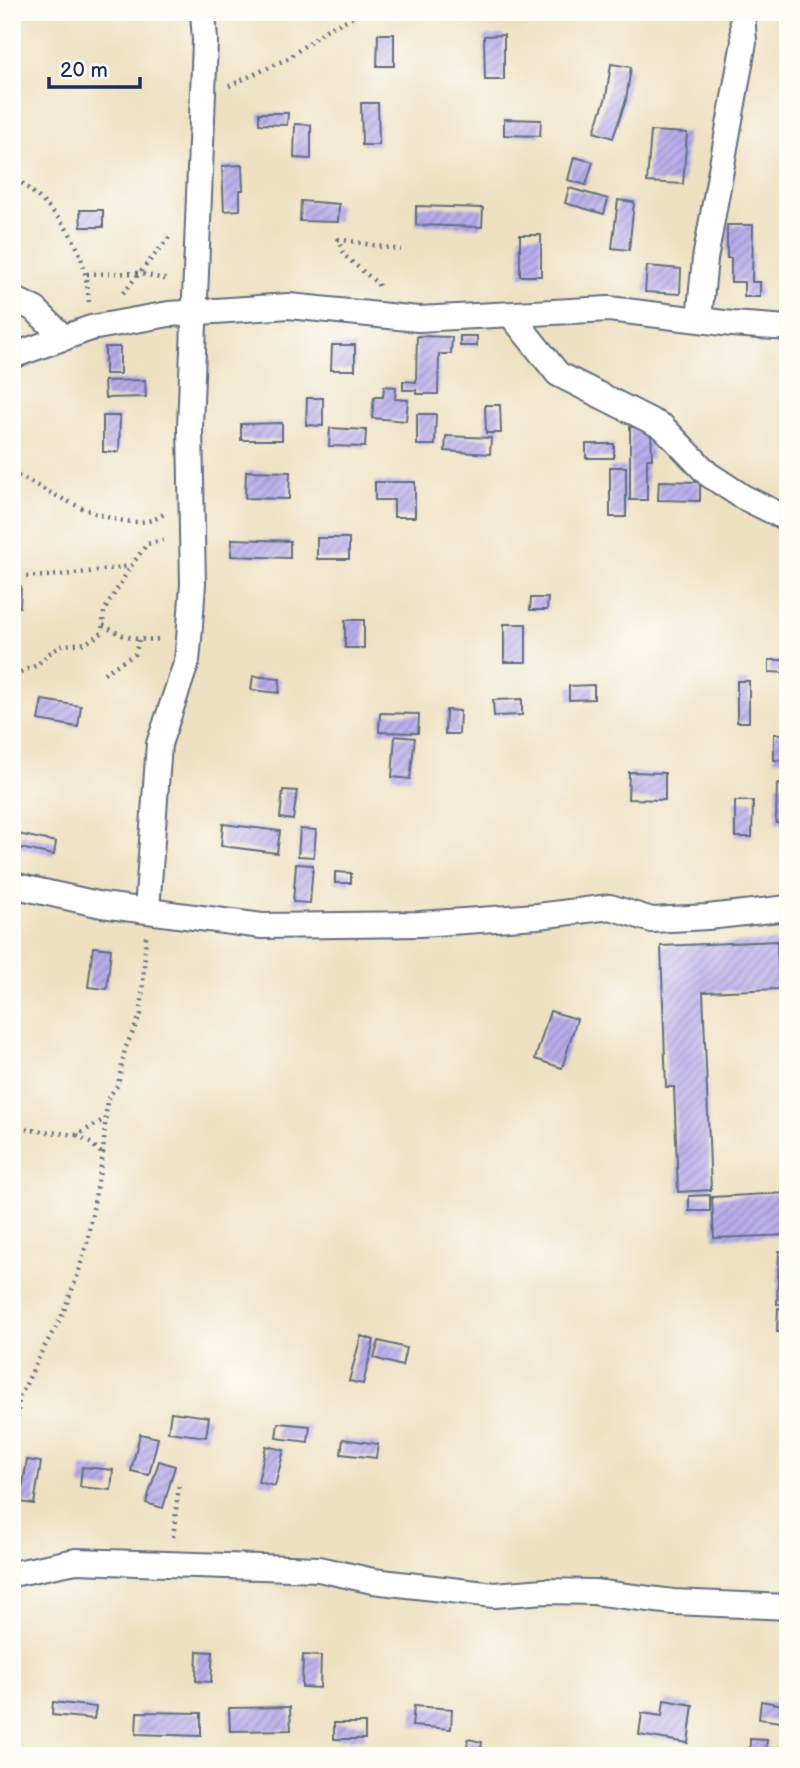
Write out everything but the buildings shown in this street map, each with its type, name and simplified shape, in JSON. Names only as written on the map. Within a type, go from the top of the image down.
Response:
[{"type":"street","points":[[147,910],[159,744],[187,661],[193,584],[190,491],[205,41],[203,12]]},
{"type":"street","points":[[699,319],[705,259],[744,42],[742,12]]},
{"type":"street","points":[[12,298],[36,310],[64,338]]},
{"type":"street","points":[[12,356],[99,326],[169,314],[289,306],[418,318],[609,309],[788,328]]},
{"type":"street","points":[[511,315],[558,374],[663,428],[708,474],[743,497],[788,519]]},
{"type":"street","points":[[12,885],[102,905],[262,926],[420,924],[610,907],[652,920],[788,908]]},
{"type":"street","points":[[12,1574],[76,1561],[319,1569],[373,1581],[494,1595],[545,1591],[594,1592],[673,1602],[788,1606]]},
{"type":"path","points":[[203,99],[287,59],[327,30],[363,12]]},
{"type":"path","points":[[12,173],[23,186],[35,194],[75,239],[87,274],[99,326]]},
{"type":"path","points":[[99,326],[138,273],[198,208]]},
{"type":"path","points":[[390,317],[378,284],[345,256],[337,239],[401,250]]},
{"type":"path","points":[[87,274],[138,273],[176,281],[195,281]]},
{"type":"path","points":[[12,472],[66,502],[110,518],[135,522],[162,516],[190,491]]},
{"type":"path","points":[[14,675],[37,665],[63,645],[86,643],[102,633],[104,611],[147,544],[192,535]]},
{"type":"path","points":[[12,576],[45,578],[131,566]]},
{"type":"path","points":[[103,625],[123,637],[139,640],[189,639]]},
{"type":"path","points":[[104,673],[135,653],[139,640]]},
{"type":"path","points":[[12,1438],[24,1385],[61,1318],[87,1242],[103,1154],[107,1100],[118,1085],[125,1049],[141,1014],[147,910]]},
{"type":"path","points":[[77,1135],[105,1119]]},
{"type":"path","points":[[12,1128],[77,1135],[103,1154]]},
{"type":"path","points":[[172,1563],[173,1520],[179,1485]]}]
